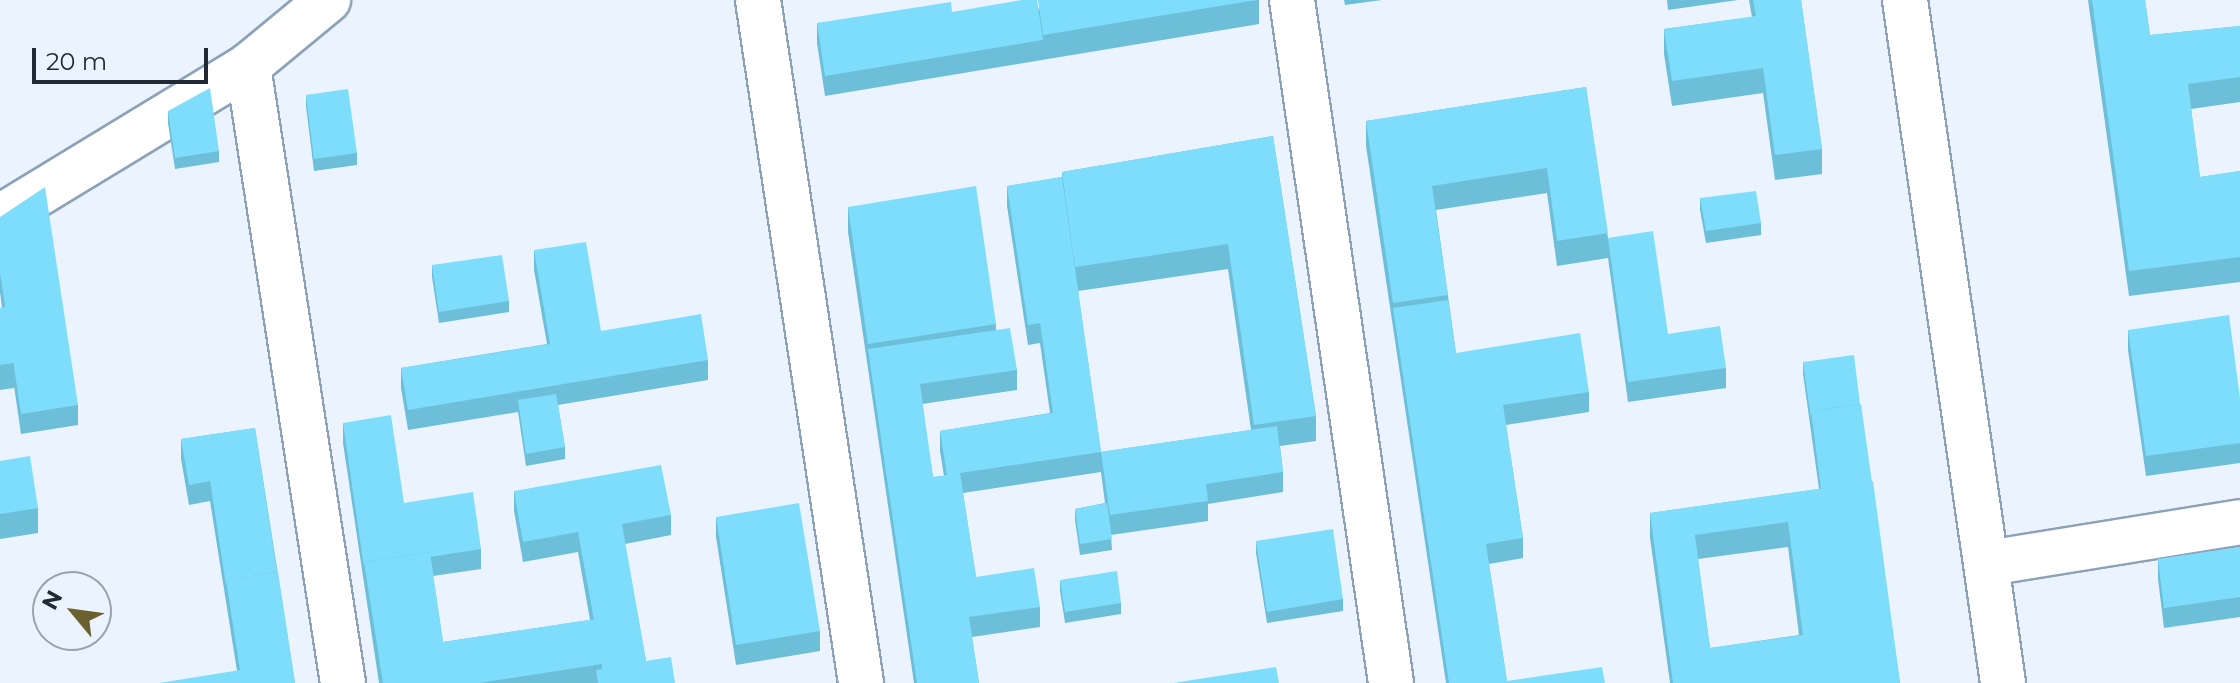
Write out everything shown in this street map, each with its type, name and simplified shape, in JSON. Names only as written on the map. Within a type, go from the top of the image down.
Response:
[{"type":"street","points":[[0,217],[248,66],[328,0]]},
{"type":"street","points":[[758,0],[861,683]]},
{"type":"street","points":[[1292,0],[1391,683]]},
{"type":"street","points":[[1905,0],[2003,683]]},
{"type":"street","points":[[248,66],[343,683]]},
{"type":"street","points":[[1988,563],[2240,522]]},
{"type":"building","points":[[1037,0],[1043,40],[825,76],[817,23],[951,2],[952,12]]},
{"type":"building","points":[[1038,0],[1256,0],[1043,35]]},
{"type":"building","points":[[1753,0],[1801,0],[1822,149],[1775,155],[1763,68],[1672,81],[1664,29],[1756,16]]},
{"type":"building","points":[[2092,0],[2145,0],[2150,35],[2240,26],[2240,77],[2188,84],[2200,177],[2240,171],[2240,257],[2129,271]]},
{"type":"building","points":[[1586,87],[1608,233],[1557,241],[1547,168],[1432,186],[1448,295],[1393,303],[1366,121]]},
{"type":"building","points":[[210,88],[219,151],[175,158],[168,111]]},
{"type":"building","points":[[348,89],[357,153],[314,159],[306,95]]},
{"type":"building","points":[[1273,136],[1316,416],[1254,425],[1228,244],[1075,267],[1062,172]]},
{"type":"building","points":[[1062,177],[1101,452],[960,473],[976,577],[1034,568],[1040,607],[969,617],[979,683],[917,683],[868,349],[1010,328],[1017,370],[920,384],[933,477],[947,475],[940,431],[1053,413],[1040,323],[1028,325],[1007,186]]},
{"type":"building","points":[[976,186],[996,324],[868,344],[848,207]]},
{"type":"building","points":[[45,187],[78,405],[21,414],[0,272],[0,217]]},
{"type":"building","points":[[1756,191],[1761,223],[1706,231],[1700,198]]},
{"type":"building","points":[[1653,231],[1668,334],[1720,326],[1726,368],[1628,382],[1608,238]]},
{"type":"building","points":[[586,242],[601,331],[701,314],[708,360],[408,410],[401,368],[550,344],[534,250]]},
{"type":"building","points":[[502,255],[509,301],[439,312],[432,265]]},
{"type":"building","points":[[1448,300],[1456,353],[1580,333],[1589,392],[1503,405],[1523,538],[1486,544],[1507,681],[1602,667],[1605,683],[1449,683],[1393,308]]},
{"type":"building","points":[[6,307],[14,363],[0,365],[0,308]]},
{"type":"building","points":[[2229,315],[2240,398],[2240,443],[2146,456],[2128,330]]},
{"type":"building","points":[[1854,355],[1860,404],[1811,411],[1811,419],[1803,362]]},
{"type":"building","points":[[556,394],[565,447],[526,454],[518,400]]},
{"type":"building","points":[[1861,404],[1872,482],[1821,489],[1811,411]]},
{"type":"building","points":[[391,415],[404,503],[473,492],[481,549],[430,557],[430,552],[364,562],[364,567],[343,423]]},
{"type":"building","points":[[1277,426],[1283,472],[1206,484],[1208,501],[1110,515],[1101,452]]},
{"type":"building","points":[[255,428],[277,572],[226,580],[226,585],[210,481],[189,485],[181,439]]},
{"type":"building","points":[[30,456],[38,508],[0,514],[0,461]]},
{"type":"building","points":[[661,465],[671,515],[622,524],[646,661],[671,657],[675,683],[598,683],[596,670],[602,669],[602,664],[578,532],[523,542],[514,491]]},
{"type":"building","points":[[1873,481],[1900,683],[1673,683],[1650,513]],"holes":[[[1788,522],[1803,635],[1710,648],[1695,535]]]},
{"type":"building","points":[[799,503],[820,631],[736,645],[716,517]]},
{"type":"building","points":[[1107,503],[1112,539],[1080,544],[1075,509]]},
{"type":"building","points":[[1333,529],[1343,599],[1267,612],[1256,541]]},
{"type":"building","points":[[2240,547],[2240,597],[2164,608],[2158,559]]},
{"type":"building","points":[[430,552],[443,642],[595,619],[602,664],[479,683],[383,683],[364,562]]},
{"type":"building","points":[[1117,571],[1121,603],[1065,612],[1060,580]]},
{"type":"building","points":[[278,572],[295,683],[159,683],[240,670],[226,580]]},
{"type":"building","points":[[1276,667],[1279,683],[1173,683]]}]
